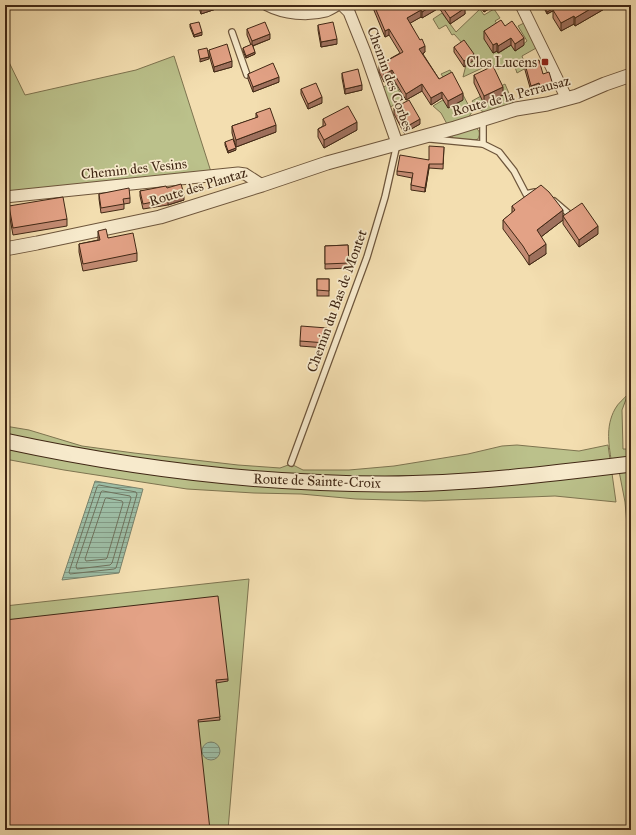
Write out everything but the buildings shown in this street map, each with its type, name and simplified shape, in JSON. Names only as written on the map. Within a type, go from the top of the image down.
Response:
[{"type":"main road","name":"Route de Sainte-Croix","points":[[5,441],[85,457],[182,472],[241,478],[330,484],[462,482],[535,476],[631,464]]},
{"type":"street","points":[[267,5],[274,9],[302,14],[326,11],[337,5]]},
{"type":"street","name":"Chemin des Corbes","points":[[342,5],[349,12],[398,143]]},
{"type":"street","points":[[524,10],[567,99]]},
{"type":"street","name":"Route de la Perrausaz","points":[[398,143],[483,120],[516,109],[567,99],[631,75]]},
{"type":"street","name":"Route des Plantaz","points":[[5,249],[160,217],[327,163],[398,143]]},
{"type":"street","name":"Chemin des Vesins","points":[[5,197],[238,174],[245,174],[262,185]]},
{"type":"lane","points":[[232,32],[247,75]]},
{"type":"lane","points":[[483,120],[483,144]]},
{"type":"lane","points":[[419,137],[483,144],[499,152],[514,171],[526,194],[542,190]]},
{"type":"lane","name":"Chemin du Bas de Montet","points":[[291,463],[367,257],[385,197],[398,143]]},
{"type":"lane","points":[[548,195],[568,213]]},
{"type":"shaded area","points":[[480,9],[484,15],[494,9],[500,18],[495,21],[501,28],[493,53],[497,51],[499,53],[511,45],[515,51],[527,41],[518,26],[524,23],[538,47],[522,56],[526,68],[517,73],[513,61],[498,69],[491,64],[463,77],[466,65],[474,59],[454,34],[452,35],[446,25],[439,29],[433,19],[442,13],[456,32]]},
{"type":"shaded area","points":[[5,54],[25,95],[136,70],[174,56],[212,175],[5,196]]},
{"type":"shaded area","points":[[450,70],[472,112],[468,118],[447,124],[441,113],[433,106],[443,100],[449,108],[446,81],[441,74]]},
{"type":"shaded area","points":[[394,81],[403,99],[389,108],[382,88]]},
{"type":"shaded area","points":[[505,84],[514,105],[485,113],[477,108],[472,101],[481,96],[484,104],[499,87]]},
{"type":"shaded area","points":[[476,128],[479,133],[478,139],[472,141],[452,139],[452,134]]},
{"type":"shaded area","points":[[628,394],[622,410],[623,449],[631,449],[631,463],[612,465],[609,437],[610,423],[616,407]]},
{"type":"shaded area","points":[[5,426],[29,430],[82,446],[238,465],[280,468],[291,464],[303,470],[349,470],[394,466],[468,454],[502,446],[517,445],[579,451],[608,445],[616,502],[555,496],[425,501],[356,499],[301,494],[187,489],[64,470],[5,459]]},
{"type":"shaded area","points":[[631,470],[631,569],[625,502],[619,471]]},
{"type":"shaded area","points":[[249,579],[228,830],[5,830],[5,606]]},
{"type":"water","points":[[95,481],[143,489],[119,573],[62,580]]},
{"type":"water","points":[[211,742],[217,745],[220,751],[217,757],[211,760],[205,757],[202,751],[205,745]]},
{"type":"place","name":"Clos Lucens","points":[[545,62]]}]
